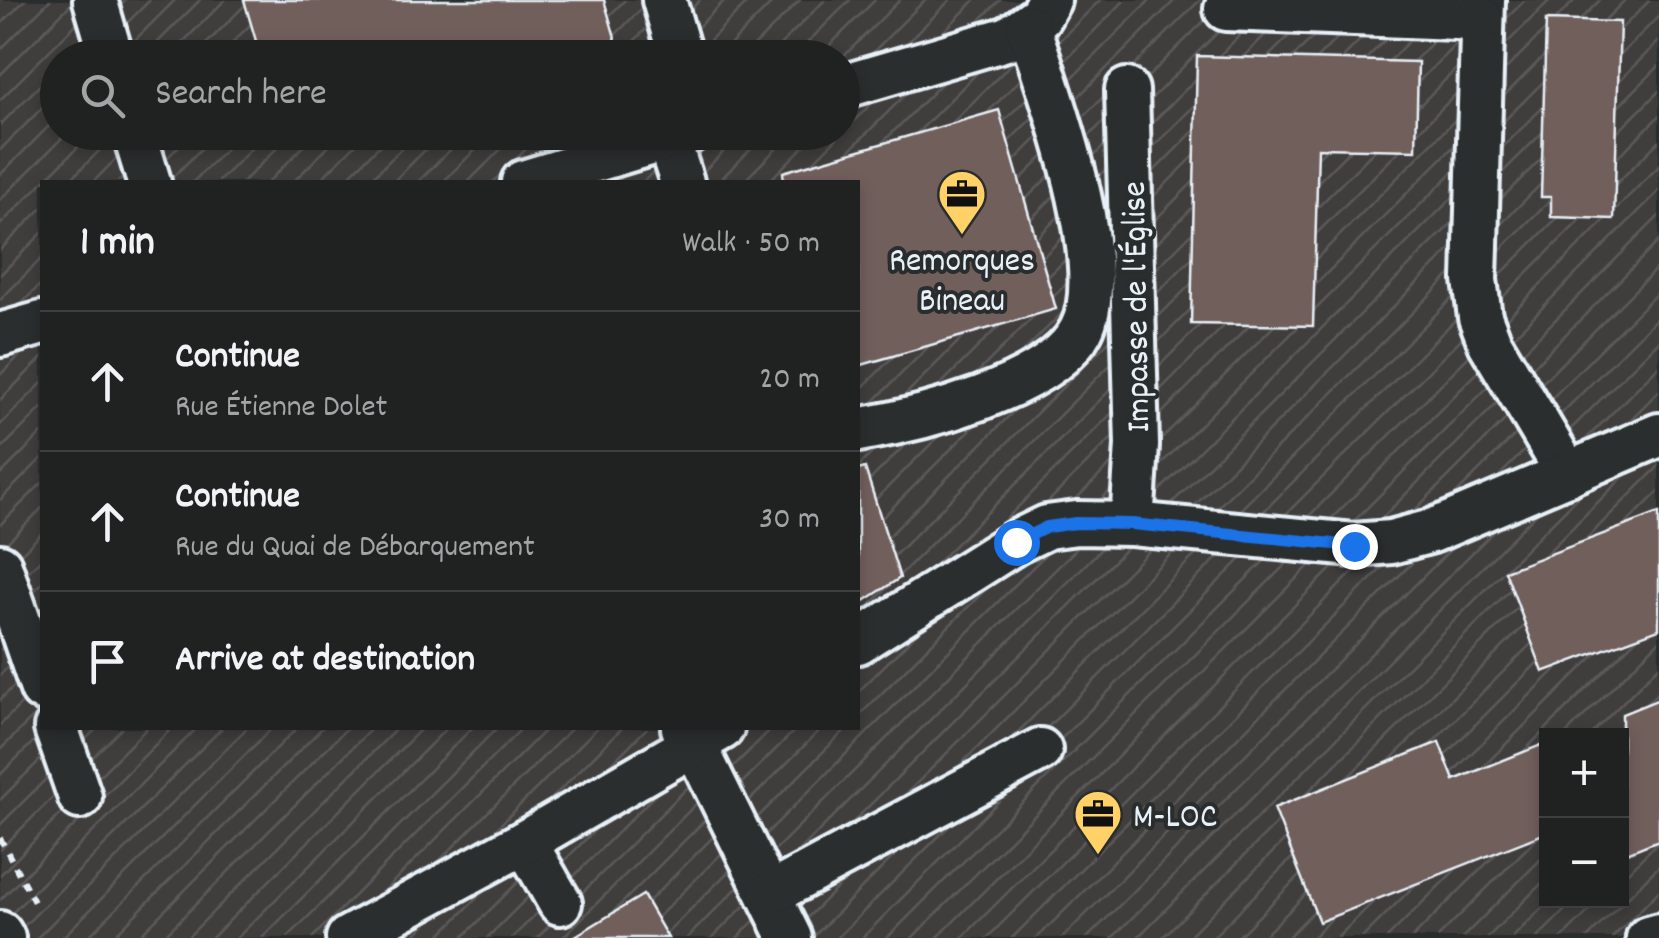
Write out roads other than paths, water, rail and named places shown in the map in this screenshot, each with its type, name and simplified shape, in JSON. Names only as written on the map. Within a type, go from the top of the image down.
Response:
[{"type":"street","points":[[95,0],[107,40]]},
{"type":"street","points":[[664,0],[676,40]]},
{"type":"street","points":[[1226,8],[1482,10],[1475,280],[1480,317],[1504,367],[1568,474]]},
{"type":"street","points":[[860,82],[1009,38],[1038,13],[1083,212],[1089,272],[1088,308],[1082,329],[1065,354],[1046,368],[950,410],[860,430]]},
{"type":"street","name":"Impasse de l'Église","points":[[1128,90],[1137,445],[1146,526]]},
{"type":"street","points":[[139,150],[148,180]]},
{"type":"street","points":[[544,179],[634,150]]},
{"type":"street","points":[[679,150],[682,180]]},
{"type":"street","points":[[0,335],[40,325]]},
{"type":"street","points":[[860,641],[1016,542],[1047,527],[1076,523],[1146,526],[1354,546],[1391,542],[1432,532],[1659,435]]},
{"type":"street","points":[[0,566],[40,683]]},
{"type":"street","points":[[57,730],[80,797]]},
{"type":"street","points":[[348,938],[525,842],[700,733],[790,938]]},
{"type":"street","points":[[770,894],[1040,750]]},
{"type":"street","points":[[525,842],[560,903]]},
{"type":"street","points":[[1648,938],[1659,935]]},
{"type":"place","name":"Remorques Bineau","points":[[962,236]]},
{"type":"place","name":"M-LOC","points":[[1098,856]]}]
